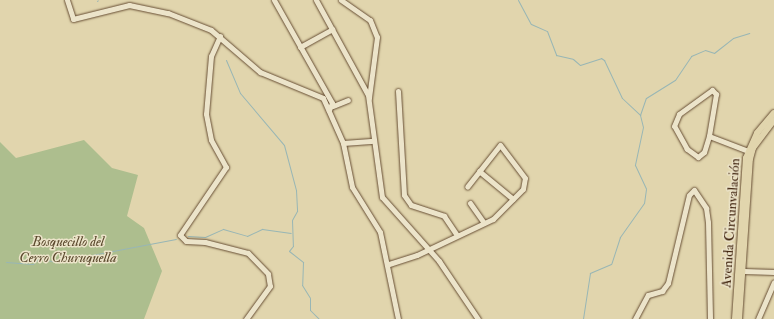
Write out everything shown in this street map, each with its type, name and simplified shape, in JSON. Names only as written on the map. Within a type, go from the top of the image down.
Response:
[{"type":"main road","name":"Avenida Circunvalación","points":[[735,319],[750,152],[774,113]]},
{"type":"main road","name":"Avenida Circunvalación","points":[[739,319],[744,271],[750,152],[774,120]]},
{"type":"street","points":[[66,0],[73,19],[121,6],[147,7],[220,36],[260,72],[323,98],[331,108]]},
{"type":"street","points":[[274,0],[331,108],[343,143],[352,187],[380,232],[389,264],[398,319]]},
{"type":"street","points":[[316,0],[369,98]]},
{"type":"street","points":[[341,0],[370,20],[377,37],[369,98],[382,197],[429,250],[478,319]]},
{"type":"street","points":[[300,47],[332,29]]},
{"type":"street","points":[[220,36],[211,56],[206,114],[211,140],[226,167],[220,181],[180,235],[186,242],[205,242],[248,253],[268,274],[270,286],[246,319]]},
{"type":"street","points":[[712,90],[716,94],[709,136],[704,152],[698,157],[687,149],[674,126],[680,114],[712,90]]},
{"type":"street","points":[[398,91],[404,195],[411,205],[444,216],[456,234]]},
{"type":"street","points":[[331,108],[348,100]]},
{"type":"street","points":[[709,136],[750,152]]},
{"type":"street","points":[[343,143],[374,141]]},
{"type":"street","points":[[389,264],[429,250],[456,234],[484,224],[523,189],[526,178],[502,146],[496,147],[467,188]]},
{"type":"street","points":[[479,172],[513,199]]},
{"type":"street","points":[[635,319],[648,295],[662,291],[668,283],[689,195],[694,190],[706,208],[708,222],[710,319]]},
{"type":"street","points":[[470,203],[484,224]]},
{"type":"street","points":[[744,271],[774,272]]},
{"type":"street","points":[[758,319],[774,282]]},
{"type":"green space","name":"Bosquecillo del Cerro Churuquella","points":[[84,140],[112,168],[138,175],[127,216],[144,228],[162,271],[144,319],[0,319],[0,142],[16,158]]},
{"type":"waterway","points":[[518,0],[531,24],[547,31],[556,55],[573,59],[580,65],[601,58],[604,60],[622,98],[640,115],[643,127],[635,165],[646,189],[644,203],[620,237],[611,264],[590,273],[583,319]]},
{"type":"waterway","points":[[640,115],[646,98],[675,80],[691,56],[705,50],[714,53],[733,38],[749,33]]},
{"type":"waterway","points":[[226,60],[240,93],[284,145],[296,190],[297,211],[292,220],[293,246],[289,251],[303,262],[302,285],[310,298],[310,310],[319,319]]},
{"type":"waterway","points":[[188,236],[205,237],[223,229],[247,236],[262,229],[291,233]]},
{"type":"waterway","points":[[6,262],[33,264],[39,258],[55,262],[176,239]]}]
